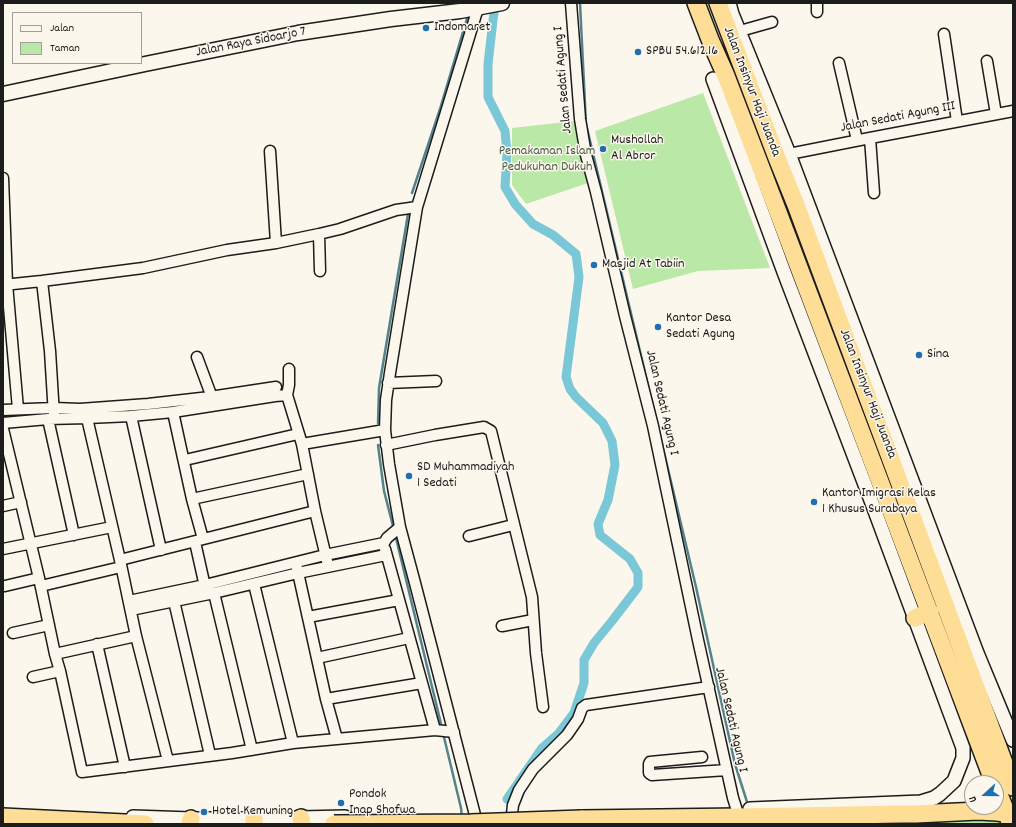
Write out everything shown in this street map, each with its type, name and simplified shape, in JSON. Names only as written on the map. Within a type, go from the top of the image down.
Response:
[{"type":"highway","name":"Jalan Insinyur Haji Juanda","points":[[696,3],[726,76],[778,212],[922,615],[991,775]]},
{"type":"highway","name":"Jalan Insinyur Haji Juanda","points":[[718,3],[732,18],[796,205],[847,326],[1008,757],[1013,787]]},
{"type":"highway","points":[[778,212],[796,205]]},
{"type":"highway","points":[[1004,804],[1010,817]]},
{"type":"highway","points":[[322,824],[471,823],[582,819],[728,817],[743,815],[916,814],[978,811],[1010,817]]},
{"type":"highway","points":[[916,814],[930,817],[957,819],[965,824]]},
{"type":"highway","points":[[3,817],[43,822],[69,817],[145,824]]},
{"type":"main road","name":"Jalan Raya Sidoarjo 7","points":[[3,94],[298,33],[391,19],[460,11],[502,3]]},
{"type":"street","name":"Jalan Sedati Agung I","points":[[572,3],[580,119],[586,155],[653,426],[727,770],[743,815]]},
{"type":"street","points":[[469,817],[444,731],[416,583],[398,528],[385,430],[388,383],[417,207],[480,7]]},
{"type":"street","points":[[732,18],[772,22]]},
{"type":"street","name":"Jalan Insinyur Haji Juanda","points":[[732,18],[789,154],[847,326]]},
{"type":"street","points":[[944,34],[957,121]]},
{"type":"street","points":[[987,61],[996,114]]},
{"type":"street","points":[[839,63],[858,140]]},
{"type":"street","name":"Jalan Insinyur Haji Juanda","points":[[713,79],[784,272],[872,503],[922,615],[963,748],[963,758],[954,780],[940,794],[934,798],[921,802],[743,815]]},
{"type":"street","name":"Jalan Sedati Agung III","points":[[789,154],[1013,111]]},
{"type":"street","points":[[870,138],[874,193]]},
{"type":"street","points":[[270,152],[276,243]]},
{"type":"street","points":[[3,178],[5,284],[18,409]]},
{"type":"street","points":[[5,284],[42,281],[143,268],[227,250],[276,243],[319,234],[340,229],[396,210],[417,207]]},
{"type":"street","points":[[319,234],[320,272]]},
{"type":"street","points":[[42,281],[50,351],[54,408],[51,419],[74,535]]},
{"type":"street","points":[[198,357],[210,392],[210,397]]},
{"type":"street","points":[[289,369],[289,385],[286,395],[302,444],[328,567]]},
{"type":"street","points":[[388,383],[436,381]]},
{"type":"street","points":[[3,410],[54,408],[80,409],[148,404],[210,397],[276,387]]},
{"type":"street","points":[[3,423],[51,419],[131,416],[174,412],[286,395]]},
{"type":"street","points":[[174,412],[209,591],[252,750]]},
{"type":"street","points":[[131,416],[161,550]]},
{"type":"street","points":[[88,418],[136,636],[168,761]]},
{"type":"street","points":[[386,445],[484,427],[492,434],[513,525],[532,597],[536,653],[543,707]]},
{"type":"street","points":[[3,429],[40,582],[82,772],[146,765],[292,743],[444,731]]},
{"type":"street","points":[[302,444],[385,430]]},
{"type":"street","points":[[184,460],[298,434]]},
{"type":"street","points":[[192,499],[308,474]]},
{"type":"street","points":[[3,506],[21,502]]},
{"type":"street","points":[[5,586],[40,582],[121,564],[161,550],[315,511]]},
{"type":"street","points":[[469,536],[513,525]]},
{"type":"street","points":[[3,549],[112,527]]},
{"type":"street","points":[[130,606],[174,601],[209,591],[295,562],[385,541],[398,528]]},
{"type":"street","points":[[385,541],[386,556],[422,683],[444,731]]},
{"type":"street","points":[[130,606],[254,584],[298,573],[386,556]]},
{"type":"street","points":[[295,562],[316,658],[337,739]]},
{"type":"street","points":[[254,584],[292,743]]},
{"type":"street","points":[[308,617],[399,600]]},
{"type":"street","points":[[174,601],[210,755]]},
{"type":"street","points":[[502,626],[533,620]]},
{"type":"street","points":[[13,633],[49,625]]},
{"type":"street","name":"Jalan Insinyur Haji Juanda","points":[[963,634],[1013,740]]},
{"type":"street","points":[[55,654],[136,636]]},
{"type":"street","points":[[316,658],[410,638]]},
{"type":"street","points":[[97,644],[124,767]]},
{"type":"street","points":[[33,677],[60,671]]},
{"type":"street","points":[[326,699],[422,683]]},
{"type":"street","points":[[512,814],[513,805],[519,790],[533,770],[567,735],[578,719],[582,708],[586,705],[709,687]]},
{"type":"street","points":[[702,757],[650,762],[649,773],[652,775],[727,770]]},
{"type":"street","points":[[3,811],[69,817],[254,822],[469,817],[588,811],[743,815]]},
{"type":"green space","points":[[703,93],[770,268],[698,271],[633,289],[595,131]]},
{"type":"green space","name":"Pemakaman Islam Pedukuhan Dukuh","points":[[575,121],[588,183],[526,204],[512,185],[512,128]]},
{"type":"green space","points":[[937,818],[1006,819],[1008,824],[936,824]]},
{"type":"waterway","points":[[495,3],[488,64],[488,97],[505,131],[507,153],[505,187],[515,204],[533,224],[553,235],[576,254],[579,277],[566,377],[570,389],[576,397],[603,423],[612,441],[615,465],[608,500],[598,524],[600,535],[630,559],[638,573],[638,587],[594,643],[584,660],[584,683],[574,713],[559,733],[542,748],[507,799]]},
{"type":"waterway","points":[[580,3],[586,124],[696,587],[735,764],[747,802]]},
{"type":"waterway","points":[[412,193],[440,109],[468,15]]},
{"type":"waterway","points":[[378,423],[379,388],[408,214]]},
{"type":"waterway","points":[[378,445],[384,491],[394,530]]},
{"type":"waterway","points":[[395,534],[442,728]]},
{"type":"waterway","points":[[443,733],[461,808],[462,818]]},
{"type":"place","name":"Indomaret","points":[[426,28]]},
{"type":"place","name":"SPBU 54.612.16","points":[[638,52]]},
{"type":"place","name":"Mushollah Al Abror","points":[[603,149]]},
{"type":"place","name":"Masjid At Tabiin","points":[[594,265]]},
{"type":"place","name":"Kantor Desa Sedati Agung","points":[[658,327]]},
{"type":"place","name":"Sina","points":[[919,355]]},
{"type":"place","name":"SD Muhammadiyah 1 Sedati","points":[[409,476]]},
{"type":"place","name":"Kantor Imigrasi Kelas 1 Khusus Surabaya","points":[[814,502]]},
{"type":"place","name":"Pondok Inap Shofwa","points":[[341,803]]},
{"type":"place","name":"Hotel Kemuning","points":[[204,812]]}]
